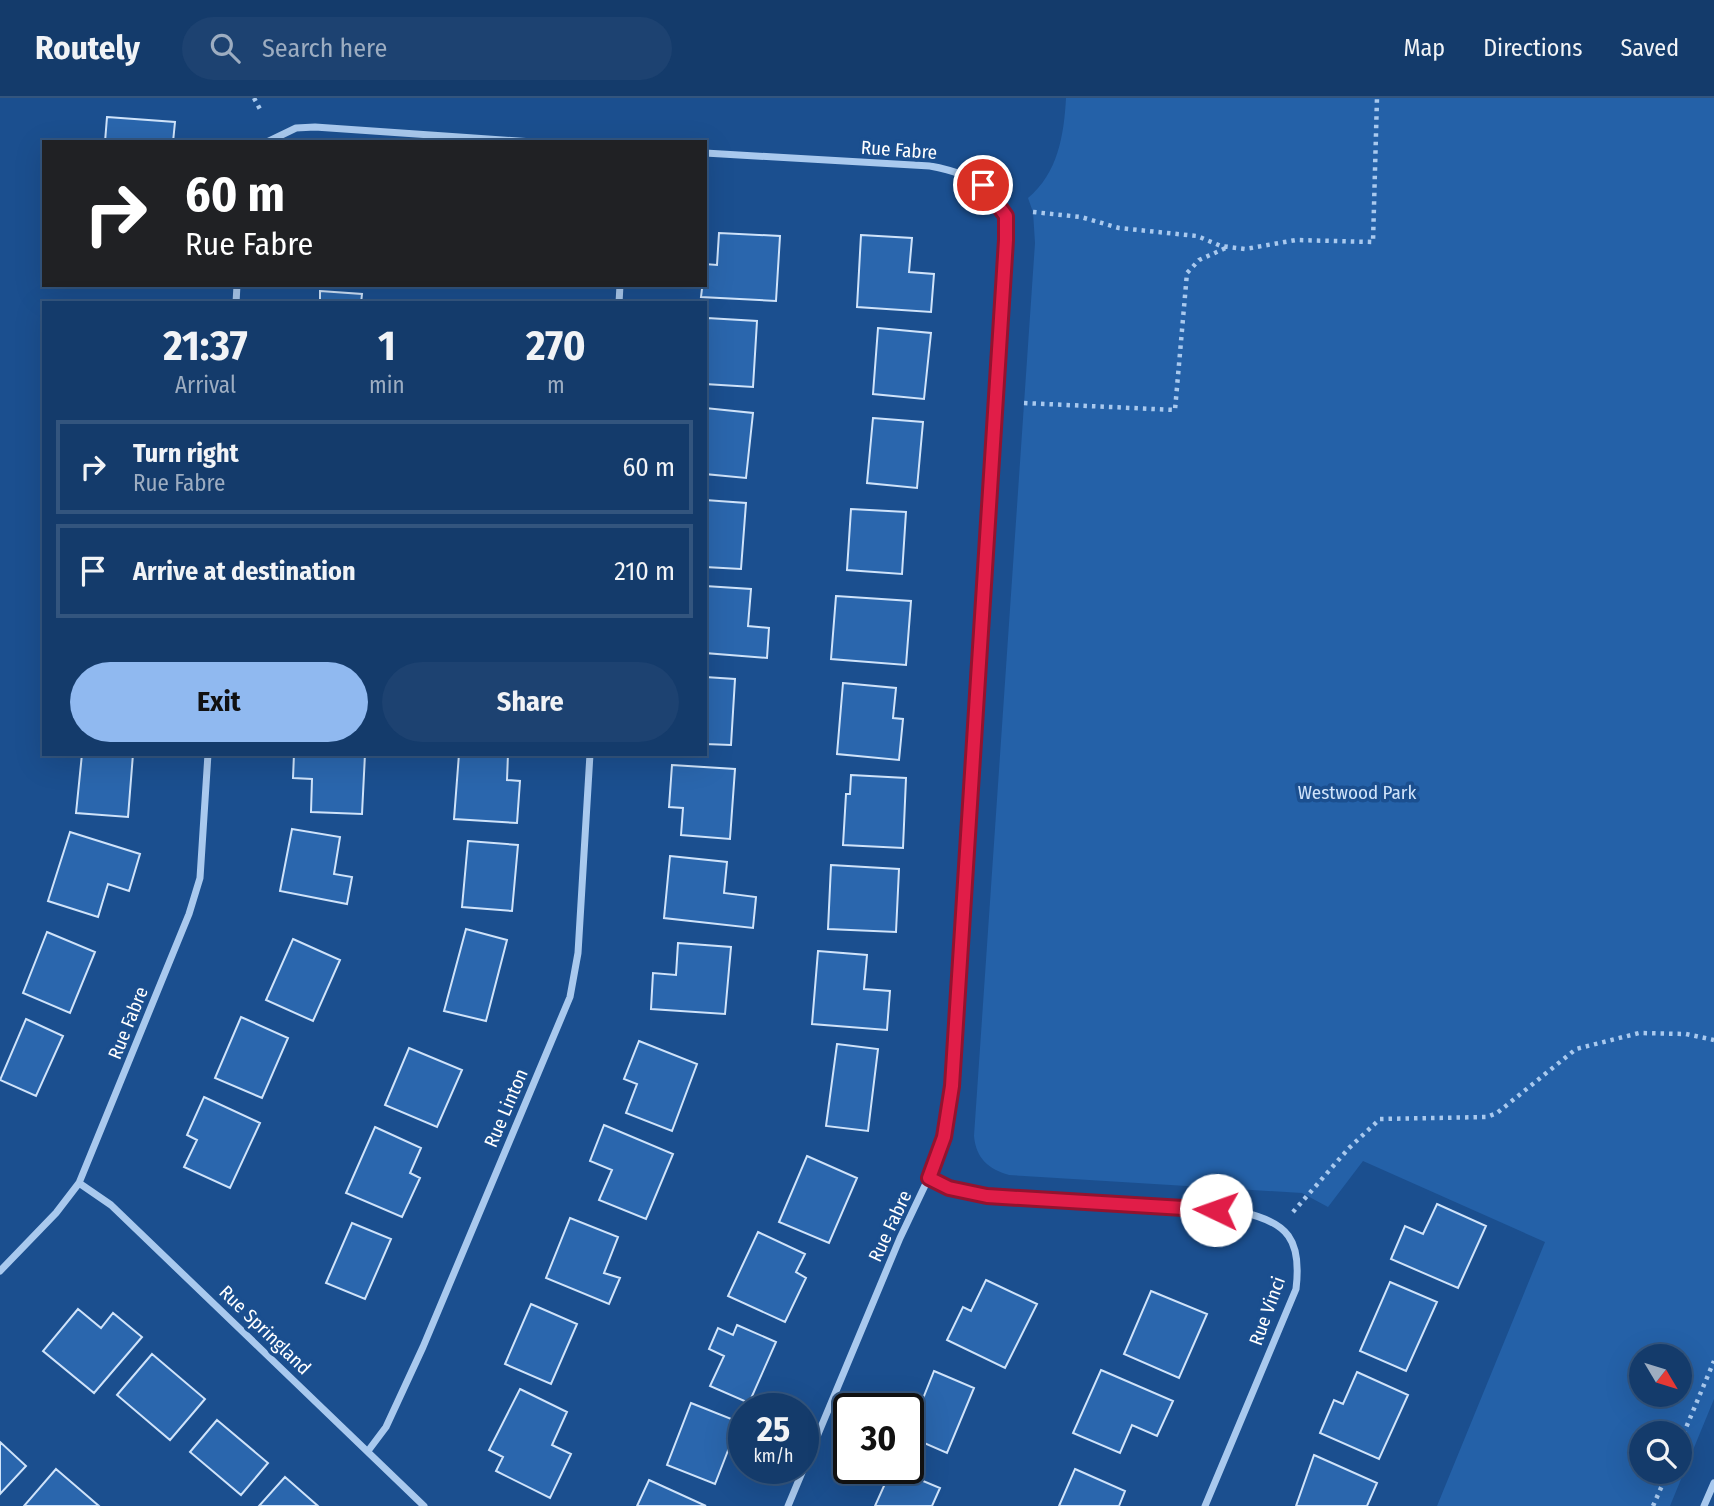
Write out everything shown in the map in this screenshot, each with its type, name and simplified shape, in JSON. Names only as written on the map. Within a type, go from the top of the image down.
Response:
[{"type":"street","points":[[271,140],[296,128],[315,127],[504,140]]},
{"type":"street","name":"Rue Fabre","points":[[707,153],[930,166],[958,171],[983,185],[1006,216],[998,401],[952,1086],[944,1137],[929,1178],[900,1238],[788,1506]]},
{"type":"street","name":"Rue Fabre","points":[[0,1271],[56,1213],[79,1183],[196,895],[208,756]]},
{"type":"street","name":"Rue Linton","points":[[368,1451],[386,1427],[424,1347],[570,997],[578,953],[590,756]]},
{"type":"street","points":[[929,1178],[949,1188],[987,1196],[1241,1212],[1281,1227]]},
{"type":"street","name":"Rue Springland","points":[[79,1183],[111,1205],[424,1506]]},
{"type":"street","name":"Rue Vinci","points":[[1205,1506],[1296,1289],[1295,1247],[1281,1227]]},
{"type":"street","points":[[1704,1506],[1714,1483]]},
{"type":"path","points":[[254,98],[261,111]]},
{"type":"path","points":[[1033,212],[1081,217],[1119,228],[1197,236],[1229,247],[1261,248],[1296,240],[1373,242],[1377,98]]},
{"type":"path","points":[[1024,403],[1175,410],[1187,273],[1199,260],[1229,247]]},
{"type":"path","points":[[1281,1227],[1375,1121],[1391,1117],[1487,1117],[1497,1113],[1568,1052],[1639,1033],[1686,1034],[1714,1040]]},
{"type":"path","points":[[1689,1421],[1714,1361]]},
{"type":"path","points":[[1653,1506],[1663,1484]]},
{"type":"green space","name":"Westwood Park","points":[[1066,98],[1714,98],[1714,1399],[1692,1452],[1692,1421],[1629,1421],[1629,1484],[1679,1484],[1670,1506],[1437,1506],[1545,1242],[1363,1161],[1328,1207],[1302,1193],[1009,1175],[989,1166],[977,1151],[974,1136],[1035,243],[1033,212],[1028,198],[1053,165],[1061,139]]},
{"type":"building","points":[[107,117],[175,122],[173,140],[105,140]]},
{"type":"building","points":[[719,233],[780,236],[776,301],[701,297],[702,287],[707,287],[707,264],[717,265]]},
{"type":"building","points":[[861,235],[912,238],[909,272],[934,274],[931,312],[857,307]]},
{"type":"building","points":[[320,291],[362,294],[361,301],[320,301]]},
{"type":"building","points":[[707,318],[757,321],[753,387],[707,384]]},
{"type":"building","points":[[878,328],[931,333],[924,399],[873,394]]},
{"type":"building","points":[[707,408],[753,413],[746,478],[707,474]]},
{"type":"building","points":[[873,418],[923,422],[917,488],[867,483]]},
{"type":"building","points":[[707,500],[746,503],[741,569],[707,567]]},
{"type":"building","points":[[851,509],[906,512],[902,574],[847,570]]},
{"type":"building","points":[[707,586],[751,589],[748,626],[769,628],[767,658],[707,653]]},
{"type":"building","points":[[836,596],[911,601],[906,665],[831,659]]},
{"type":"building","points":[[707,677],[735,679],[731,745],[707,744]]},
{"type":"building","points":[[843,683],[896,688],[893,718],[903,719],[899,760],[837,754]]},
{"type":"building","points":[[82,756],[133,756],[128,817],[76,813]]},
{"type":"building","points":[[294,756],[365,756],[362,814],[311,812],[312,779],[293,778]]},
{"type":"building","points":[[459,756],[508,756],[507,780],[520,781],[517,823],[454,819]]},
{"type":"building","points":[[672,765],[735,769],[730,839],[681,835],[683,808],[669,807]]},
{"type":"building","points":[[851,775],[906,778],[903,848],[843,845],[846,794],[850,794]]},
{"type":"building","points":[[292,829],[340,837],[334,874],[352,877],[347,904],[280,891]]},
{"type":"building","points":[[70,832],[140,854],[129,891],[108,884],[98,917],[48,901]]},
{"type":"building","points":[[468,841],[518,845],[512,911],[462,907]]},
{"type":"building","points":[[670,856],[727,862],[724,893],[756,897],[753,928],[664,918]]},
{"type":"building","points":[[831,865],[899,869],[896,932],[828,929]]},
{"type":"building","points":[[466,929],[507,940],[486,1021],[444,1011]]},
{"type":"building","points":[[47,932],[95,952],[70,1013],[23,993]]},
{"type":"building","points":[[293,939],[340,960],[313,1021],[266,1000]]},
{"type":"building","points":[[678,943],[731,947],[725,1014],[651,1009],[653,973],[676,975]]},
{"type":"building","points":[[818,951],[867,955],[864,989],[890,991],[887,1030],[812,1024]]},
{"type":"building","points":[[241,1017],[288,1038],[262,1098],[215,1078]]},
{"type":"building","points":[[26,1019],[63,1036],[36,1096],[0,1080]]},
{"type":"building","points":[[639,1041],[697,1064],[672,1131],[626,1113],[637,1084],[624,1079]]},
{"type":"building","points":[[837,1044],[878,1049],[868,1131],[826,1126]]},
{"type":"building","points":[[409,1048],[462,1070],[437,1127],[385,1105]]},
{"type":"building","points":[[204,1097],[260,1123],[230,1188],[184,1167],[197,1140],[187,1135]]},
{"type":"building","points":[[604,1125],[673,1154],[646,1219],[599,1200],[612,1170],[590,1161]]},
{"type":"building","points":[[375,1127],[421,1148],[410,1173],[420,1178],[402,1217],[346,1193]]},
{"type":"building","points":[[807,1156],[857,1178],[829,1243],[779,1222]]},
{"type":"building","points":[[1437,1204],[1486,1226],[1458,1288],[1391,1259],[1405,1226],[1423,1234]]},
{"type":"building","points":[[570,1218],[618,1237],[604,1273],[620,1278],[609,1304],[546,1278]]},
{"type":"building","points":[[352,1223],[391,1239],[365,1299],[326,1283]]},
{"type":"building","points":[[758,1232],[805,1254],[796,1272],[806,1278],[785,1322],[728,1296]]},
{"type":"building","points":[[986,1280],[1037,1304],[1005,1368],[947,1340],[963,1307],[971,1311]]},
{"type":"building","points":[[1390,1282],[1437,1302],[1406,1371],[1360,1351]]},
{"type":"building","points":[[1151,1291],[1207,1314],[1179,1378],[1124,1354]]},
{"type":"building","points":[[531,1304],[577,1324],[551,1384],[505,1364]]},
{"type":"building","points":[[78,1309],[101,1328],[113,1313],[142,1337],[94,1393],[43,1351]]},
{"type":"building","points":[[737,1325],[776,1342],[753,1393],[728,1394],[710,1386],[724,1356],[709,1349],[718,1328],[733,1335]]},
{"type":"building","points":[[152,1354],[205,1399],[170,1440],[117,1395]]},
{"type":"building","points":[[1101,1370],[1173,1401],[1157,1436],[1132,1425],[1120,1453],[1073,1433]]},
{"type":"building","points":[[934,1371],[974,1388],[947,1453],[924,1443],[924,1396]]},
{"type":"building","points":[[1357,1372],[1408,1395],[1379,1459],[1320,1433],[1334,1400],[1343,1404]]},
{"type":"building","points":[[520,1389],[567,1412],[552,1445],[571,1454],[550,1498],[496,1471],[503,1457],[489,1450]]},
{"type":"building","points":[[691,1403],[728,1418],[728,1450],[715,1484],[667,1465]]},
{"type":"building","points":[[217,1420],[268,1463],[241,1495],[190,1452]]},
{"type":"building","points":[[0,1442],[26,1466],[0,1494]]},
{"type":"building","points":[[1314,1455],[1377,1483],[1367,1506],[1296,1506]]},
{"type":"building","points":[[56,1469],[99,1506],[24,1506]]},
{"type":"building","points":[[1075,1469],[1125,1491],[1119,1506],[1059,1506]]},
{"type":"building","points":[[285,1477],[318,1506],[259,1506]]},
{"type":"building","points":[[649,1480],[706,1506],[637,1506]]},
{"type":"building","points":[[924,1481],[940,1488],[932,1506],[875,1506],[885,1484],[924,1484]]},
{"type":"route","points":[[983,185],[1006,216],[998,401],[952,1086],[944,1137],[929,1178],[949,1188],[987,1196],[1216,1210]]}]
